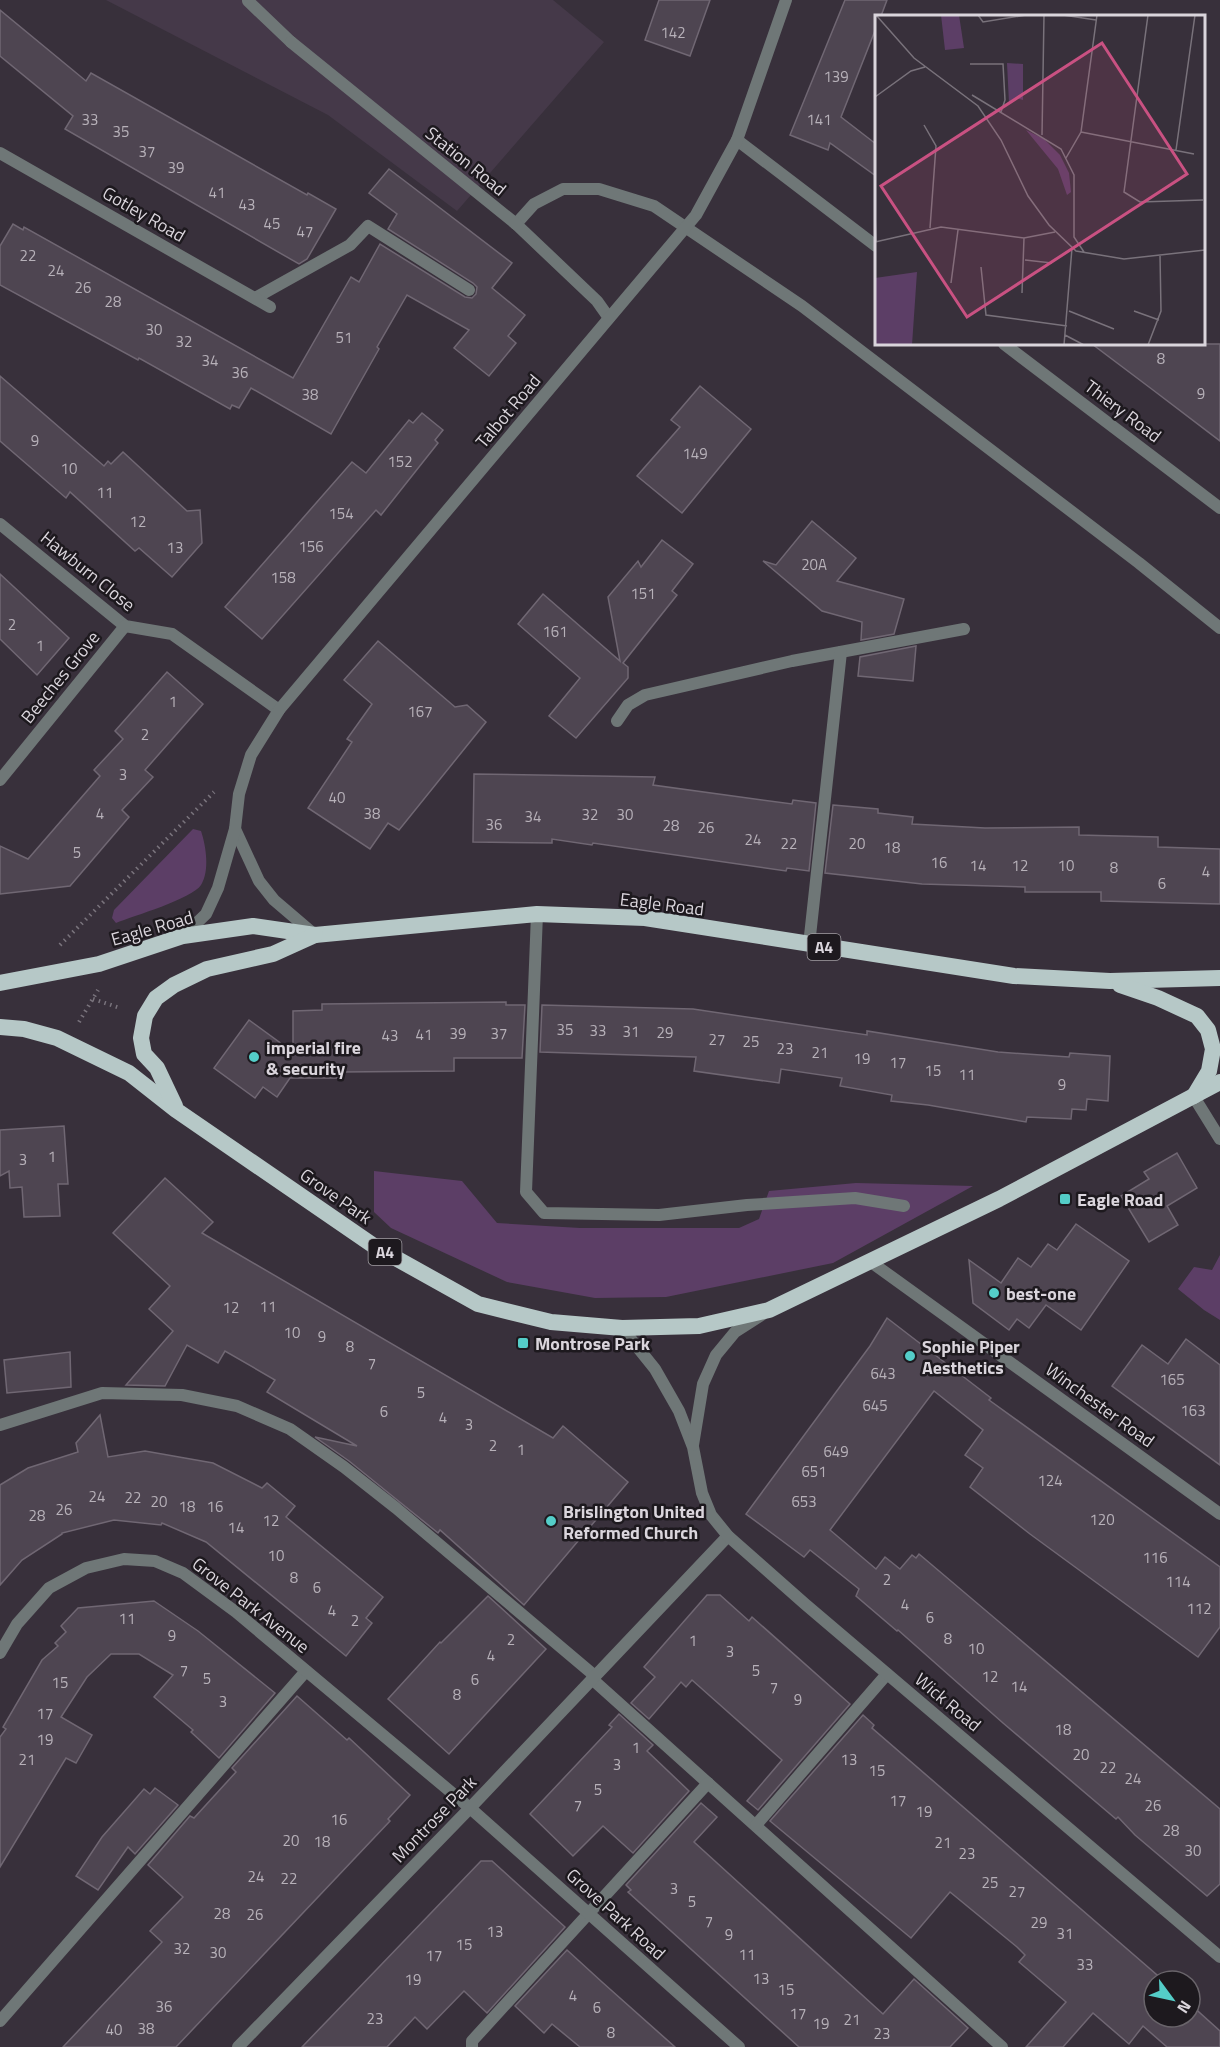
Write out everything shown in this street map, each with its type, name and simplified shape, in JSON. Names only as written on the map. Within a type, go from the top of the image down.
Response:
[{"type":"highway","name":"Eagle Road","points":[[1,981],[99,964],[183,936],[253,926],[315,935],[537,914],[645,918],[1014,976],[1110,981],[1220,978]]},
{"type":"highway","name":"Eagle Road","points":[[176,1110],[157,1068],[144,1054],[141,1038],[144,1016],[156,998],[174,985],[207,969],[273,954],[315,935]]},
{"type":"highway","name":"Eagle Road","points":[[1110,981],[1158,998],[1197,1016],[1208,1030],[1213,1049],[1209,1071],[1194,1097]]},
{"type":"highway","name":"A4","points":[[0,1027],[24,1029],[68,1043],[129,1073],[176,1110]]},
{"type":"highway","name":"A4","points":[[622,1328],[699,1326],[769,1310],[999,1199],[1220,1083]]},
{"type":"highway","name":"Grove Park","points":[[176,1110],[374,1246],[478,1304],[551,1322],[622,1328]]},
{"type":"street","name":"Station Road","points":[[249,0],[248,2],[291,42],[516,224],[597,301],[609,318]]},
{"type":"street","name":"Talbot Road","points":[[183,936],[206,914],[218,888],[235,829],[239,794],[251,755],[279,710],[696,215],[737,140],[786,0]]},
{"type":"street","points":[[737,140],[875,245]]},
{"type":"street","name":"Gotley Road","points":[[0,153],[270,307]]},
{"type":"street","points":[[516,224],[534,204],[563,189],[599,189],[654,206],[802,306],[1130,556],[1220,628]]},
{"type":"street","points":[[255,298],[350,245],[368,226],[469,290]]},
{"type":"street","name":"Thiery Road","points":[[1005,345],[1220,508]]},
{"type":"street","name":"Hawburn Close","points":[[0,524],[125,626],[171,634],[279,710]]},
{"type":"street","name":"Beeches Grove","points":[[0,780],[125,626]]},
{"type":"street","points":[[616,721],[628,705],[645,695],[841,652],[964,629]]},
{"type":"street","points":[[809,945],[841,652]]},
{"type":"street","points":[[235,829],[259,881],[274,900],[315,935]]},
{"type":"street","points":[[537,914],[526,1192],[544,1213],[659,1215],[747,1205],[855,1198],[904,1206]]},
{"type":"street","points":[[1194,1097],[1220,1139]]},
{"type":"street","name":"Winchester Road","points":[[872,1262],[1220,1514]]},
{"type":"street","name":"Wick Road","points":[[693,1448],[703,1384],[716,1355],[735,1332],[769,1310]]},
{"type":"street","name":"Wick Road","points":[[622,1328],[657,1373],[679,1411],[693,1448],[702,1493],[711,1515],[728,1536],[1220,1957]]},
{"type":"street","points":[[0,1425],[102,1393],[182,1395],[237,1406],[290,1429],[344,1467],[396,1508],[594,1677],[708,1783],[1002,2047]]},
{"type":"street","name":"Montrose Park","points":[[238,2047],[470,1808],[728,1536]]},
{"type":"street","name":"Grove Park Avenue","points":[[0,1653],[17,1624],[49,1588],[86,1568],[124,1559],[155,1561],[183,1573],[236,1612],[470,1808]]},
{"type":"street","points":[[0,2021],[306,1671]]},
{"type":"street","points":[[756,1825],[887,1674]]},
{"type":"street","points":[[470,2045],[708,1783]]},
{"type":"street","name":"Grove Park Road","points":[[470,1808],[739,2047]]},
{"type":"path","points":[[60,945],[218,788]]},
{"type":"shaded area","points":[[106,0],[553,0],[604,42],[457,211],[328,115]]},
{"type":"shaded area","points":[[193,829],[201,831],[206,851],[206,873],[201,885],[175,901],[116,923],[112,918],[114,910]]},
{"type":"shaded area","points":[[374,1171],[462,1181],[497,1223],[580,1228],[739,1228],[759,1219],[769,1191],[856,1183],[973,1186],[833,1263],[666,1297],[595,1298],[507,1282],[391,1228],[374,1212]]},
{"type":"shaded area","points":[[1220,1255],[1220,1320],[1178,1289],[1194,1267],[1212,1270]]},
{"type":"building","points":[[659,0],[710,0],[690,56],[645,40]]},
{"type":"building","points":[[845,0],[887,0],[881,15],[875,15],[875,31],[841,117],[875,143],[875,175],[830,143],[828,150],[790,135]]},
{"type":"building","points":[[0,10],[86,81],[91,73],[307,195],[308,193],[336,209],[307,259],[299,264],[65,129],[73,116],[0,56]]},
{"type":"building","points":[[389,169],[512,263],[492,288],[525,315],[508,336],[516,343],[489,376],[454,348],[469,330],[407,295],[331,434],[251,388],[239,408],[232,405],[230,409],[0,285],[0,246],[13,224],[23,230],[24,227],[293,378],[351,277],[359,282],[380,244],[465,297],[472,298],[476,294],[477,287],[473,283],[388,229],[397,214],[369,193]]},
{"type":"building","points":[[1220,344],[1220,441],[1093,345]]},
{"type":"building","points":[[0,376],[104,466],[108,461],[111,464],[123,452],[187,511],[200,510],[202,543],[172,577],[139,548],[135,551],[70,492],[66,498],[0,441]]},
{"type":"building","points":[[700,386],[751,429],[682,513],[637,476],[680,427],[671,420]]},
{"type":"building","points":[[422,413],[443,430],[435,440],[438,443],[381,515],[376,510],[262,639],[225,607],[352,462],[366,473],[409,420],[413,423]]},
{"type":"building","points":[[812,521],[856,558],[837,581],[904,599],[894,634],[861,640],[862,622],[822,611],[763,561],[776,565]]},
{"type":"building","points":[[662,540],[693,564],[672,591],[677,595],[623,663],[628,667],[628,678],[576,738],[549,716],[580,678],[518,624],[543,594],[620,661],[608,597],[638,561],[641,567]]},
{"type":"building","points":[[0,574],[69,638],[37,675],[0,639]]},
{"type":"building","points":[[378,641],[455,707],[467,705],[486,722],[399,830],[388,823],[370,849],[308,808],[352,742],[347,739],[372,704],[344,680]]},
{"type":"building","points":[[916,646],[913,681],[858,676],[860,657]]},
{"type":"building","points":[[167,672],[203,704],[145,770],[153,777],[122,810],[129,817],[70,886],[0,894],[0,846],[28,859],[100,776],[94,770],[123,739],[115,731]]},
{"type":"building","points":[[474,774],[655,777],[653,785],[792,804],[793,800],[816,803],[809,871],[787,868],[786,871],[552,839],[552,843],[473,842]]},
{"type":"building","points":[[833,805],[878,809],[878,813],[913,817],[912,824],[985,828],[1079,827],[1079,835],[1158,837],[1158,847],[1220,849],[1220,904],[1101,901],[1101,892],[1025,892],[1025,887],[922,884],[825,873]]},
{"type":"building","points":[[506,1002],[506,1005],[525,1005],[522,1058],[454,1058],[454,1071],[340,1072],[340,1078],[290,1078],[277,1097],[263,1087],[255,1098],[214,1068],[249,1020],[293,1052],[293,1011],[322,1010],[322,1004]]},
{"type":"building","points":[[542,1005],[693,1009],[867,1035],[867,1031],[998,1052],[1069,1057],[1070,1053],[1110,1056],[1108,1101],[1087,1099],[1086,1110],[1072,1109],[1071,1119],[1027,1117],[1026,1122],[891,1101],[892,1095],[840,1086],[842,1078],[781,1069],[779,1083],[694,1071],[696,1057],[540,1052]]},
{"type":"building","points":[[64,1126],[68,1184],[58,1184],[60,1216],[24,1217],[22,1187],[10,1188],[9,1171],[0,1176],[0,1130]]},
{"type":"building","points":[[1177,1153],[1197,1188],[1167,1206],[1178,1225],[1149,1242],[1121,1196],[1149,1179],[1144,1172]]},
{"type":"building","points":[[165,1178],[213,1222],[202,1233],[553,1438],[563,1426],[628,1482],[524,1605],[440,1530],[438,1533],[349,1461],[315,1437],[357,1446],[267,1392],[275,1380],[225,1351],[218,1363],[187,1345],[165,1386],[126,1385],[173,1331],[149,1309],[170,1286],[113,1233]]},
{"type":"building","points":[[1076,1224],[1129,1261],[1081,1330],[1046,1305],[1029,1328],[1017,1319],[1009,1330],[973,1303],[969,1260],[1001,1283],[1018,1258],[1031,1267],[1048,1244],[1057,1250]]},
{"type":"building","points":[[887,1318],[991,1398],[989,1400],[1220,1567],[1220,1627],[1198,1657],[1030,1534],[970,1487],[983,1468],[965,1455],[983,1430],[934,1391],[830,1530],[876,1569],[885,1557],[900,1569],[912,1555],[916,1558],[919,1554],[1220,1809],[1220,1884],[1207,1896],[1135,1835],[1118,1817],[1116,1819],[856,1596],[859,1589],[810,1550],[804,1557],[746,1514],[870,1346]]},
{"type":"building","points":[[1186,1339],[1220,1365],[1220,1465],[1112,1386],[1142,1345],[1168,1364]]},
{"type":"building","points":[[70,1352],[71,1387],[7,1393],[4,1360]]},
{"type":"building","points":[[100,1415],[108,1457],[145,1451],[213,1463],[262,1488],[267,1483],[295,1506],[286,1517],[383,1597],[366,1618],[372,1623],[346,1656],[206,1542],[162,1523],[161,1525],[114,1520],[62,1533],[22,1560],[0,1585],[0,1485],[28,1468],[78,1452],[76,1443]]},
{"type":"building","points":[[707,1595],[720,1595],[749,1621],[752,1617],[850,1704],[758,1810],[747,1801],[782,1760],[692,1680],[686,1687],[681,1682],[649,1719],[631,1703],[655,1677],[644,1667]]},
{"type":"building","points":[[488,1596],[546,1649],[449,1754],[388,1699],[440,1642]]},
{"type":"building","points":[[154,1601],[198,1631],[275,1693],[219,1758],[191,1732],[193,1730],[154,1697],[173,1675],[139,1654],[111,1654],[87,1677],[61,1717],[92,1735],[76,1763],[66,1758],[0,1867],[0,1737],[6,1729],[3,1727],[42,1660],[58,1646],[55,1643],[66,1632],[61,1626],[78,1608]]},
{"type":"building","points":[[297,1696],[347,1740],[349,1738],[410,1795],[388,1819],[390,1821],[176,2047],[63,2047],[162,1942],[150,1931],[183,1897],[148,1865],[190,1816],[194,1818],[236,1772],[232,1768]]},
{"type":"building","points":[[619,1714],[653,1745],[647,1751],[689,1791],[633,1853],[603,1826],[573,1856],[530,1814],[612,1727],[609,1725]]},
{"type":"building","points":[[863,1715],[874,1725],[872,1728],[1150,1969],[1142,1969],[1142,2027],[1129,2044],[1093,2013],[1063,2047],[1026,2047],[1066,2002],[1019,1962],[1025,1955],[1017,1947],[950,1892],[911,1938],[770,1821]]},
{"type":"building","points":[[155,1788],[178,1805],[135,1854],[128,1847],[98,1890],[76,1876],[102,1837],[144,1789],[150,1794]]},
{"type":"building","points":[[701,1803],[717,1817],[694,1842],[883,2014],[914,1979],[968,2028],[950,2047],[799,2047],[628,1892],[631,1890],[626,1885]]},
{"type":"building","points":[[481,1861],[492,1861],[565,1927],[487,2013],[464,1991],[427,2029],[415,2017],[387,2047],[302,2047]]},
{"type":"building","points":[[567,1950],[675,2047],[580,2047],[552,2024],[544,2033],[515,2006]]},
{"type":"building","points":[[1202,2015],[1220,2031],[1220,2047],[1167,2047],[1146,2029],[1202,2029]]},
{"type":"place","name":"imperial fire & security","points":[[254,1057]]},
{"type":"place","name":"Eagle Road","points":[[1065,1199]]},
{"type":"place","name":"best-one","points":[[994,1293]]},
{"type":"place","name":"Montrose Park","points":[[523,1343]]},
{"type":"place","name":"Sophie Piper Aesthetics","points":[[910,1356]]},
{"type":"place","name":"Brislington United Reformed Church","points":[[551,1521]]}]
